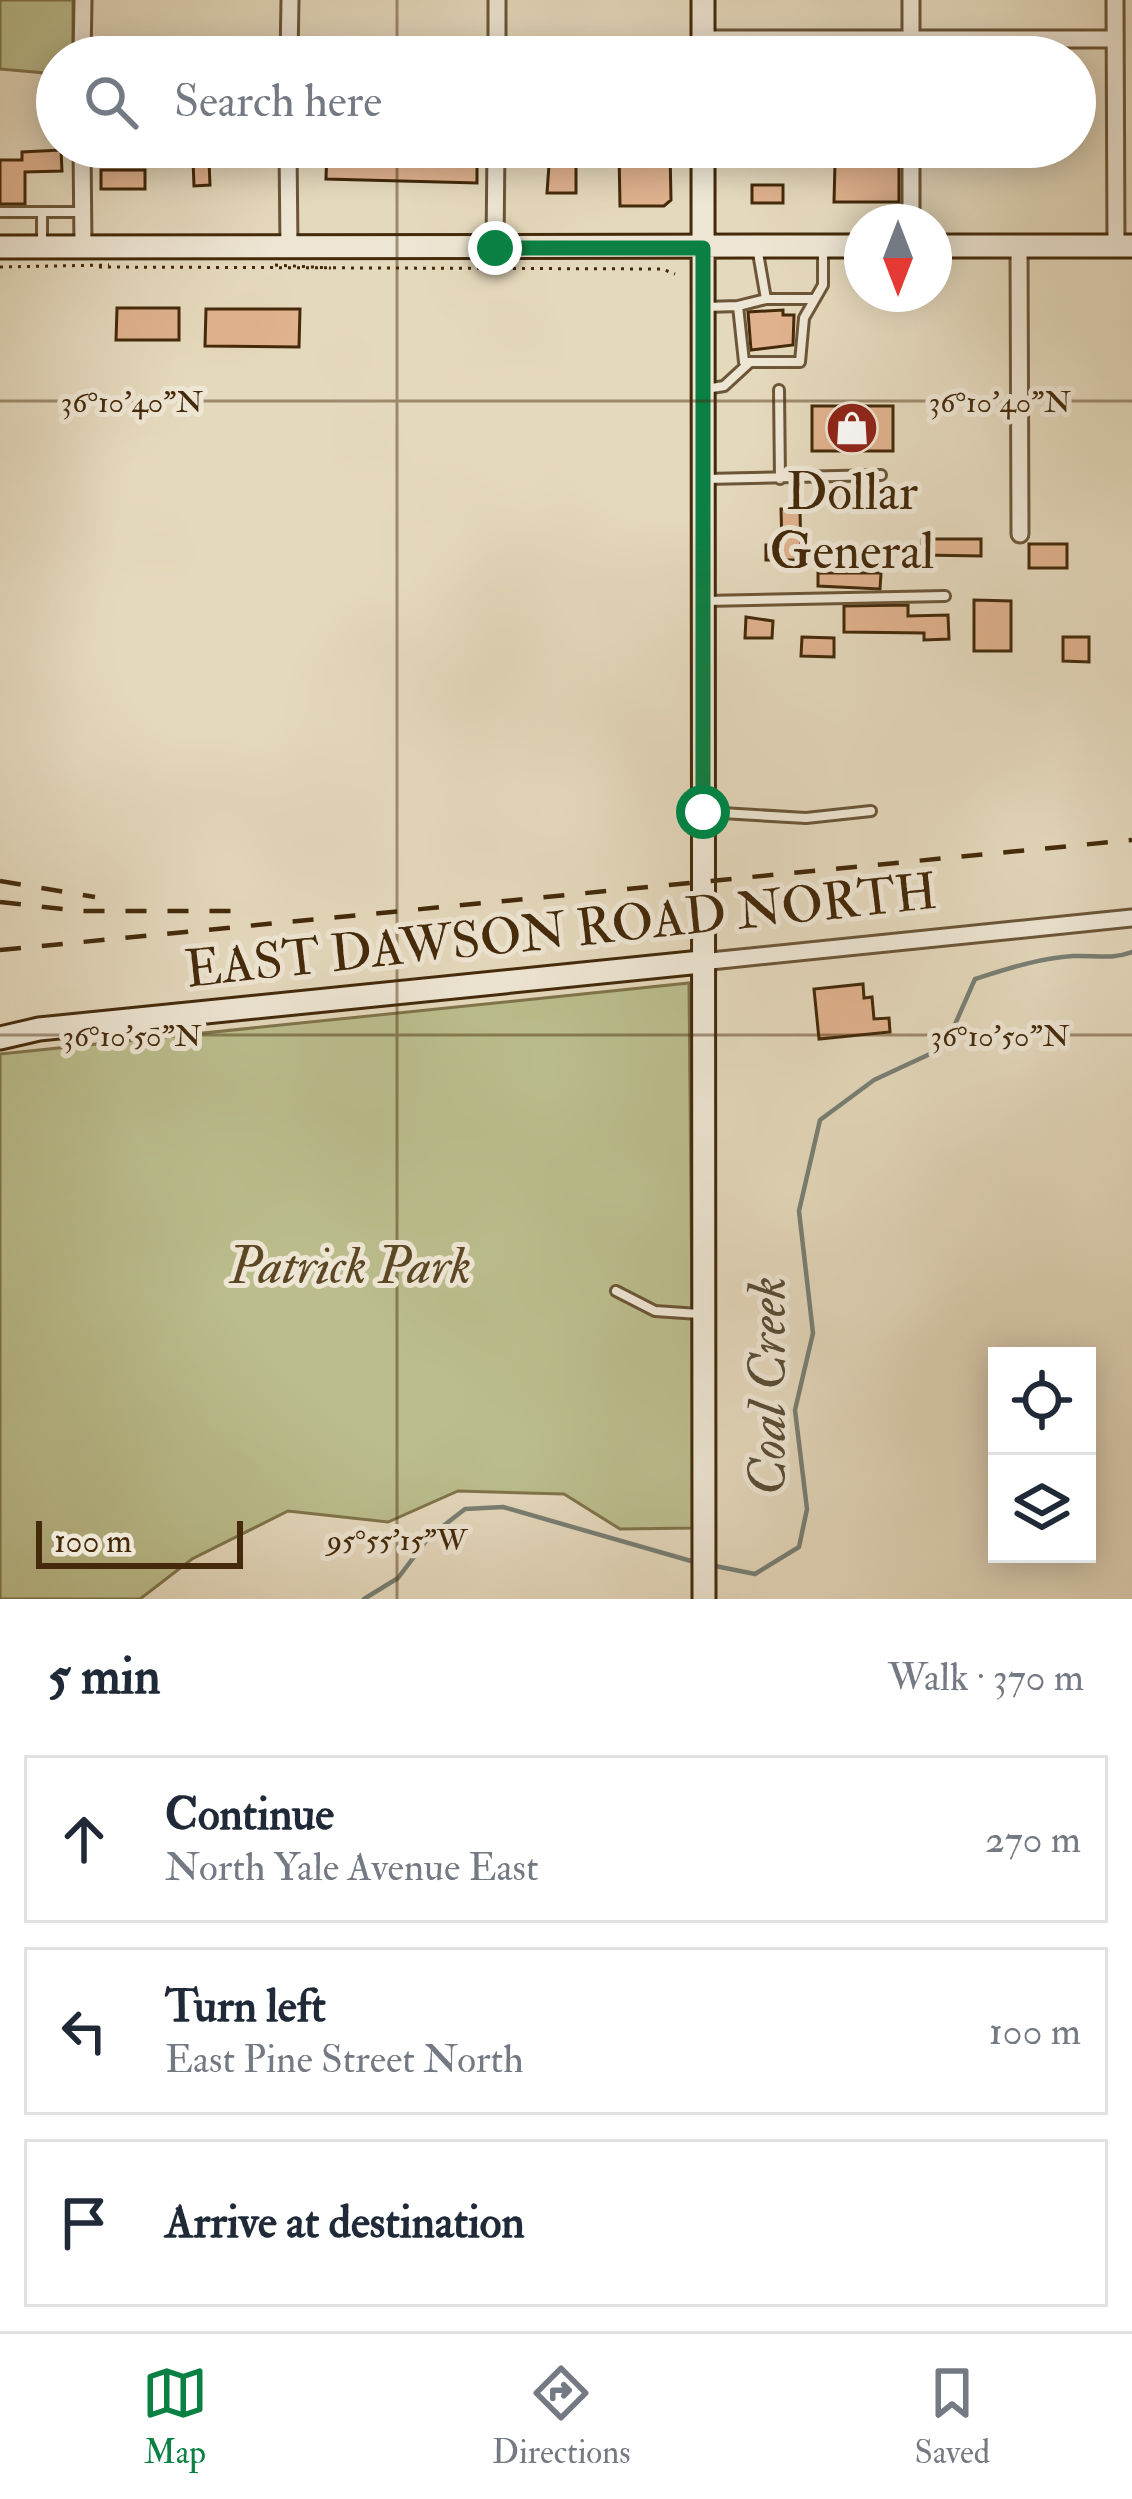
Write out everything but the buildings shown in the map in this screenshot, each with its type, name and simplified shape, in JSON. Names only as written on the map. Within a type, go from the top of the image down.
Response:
[{"type":"main road","points":[[703,0],[703,36]]},
{"type":"main road","points":[[703,168],[704,1598]]},
{"type":"main road","points":[[0,247],[844,246]]},
{"type":"main road","points":[[952,246],[1124,246]]},
{"type":"main road","name":"EAST DAWSON ROAD NORTH","points":[[0,1038],[39,1029],[701,962]]},
{"type":"street","points":[[82,0],[82,36]]},
{"type":"street","points":[[289,36],[290,0]]},
{"type":"street","points":[[497,0],[497,36]]},
{"type":"street","points":[[911,0],[911,36]]},
{"type":"street","points":[[1115,0],[1124,246]]},
{"type":"street","points":[[1096,40],[1115,39]]},
{"type":"street","points":[[82,168],[82,247]]},
{"type":"street","points":[[288,168],[289,247]]},
{"type":"street","points":[[495,248],[496,168]]},
{"type":"street","points":[[911,168],[911,204]]},
{"type":"street","points":[[1019,246],[1020,534]]},
{"type":"street","name":"EAST DAWSON ROAD NORTH","points":[[701,962],[1132,918]]},
{"type":"lane","points":[[0,212],[82,212]]},
{"type":"lane","points":[[42,212],[42,247]]},
{"type":"lane","points":[[757,247],[766,299]]},
{"type":"lane","points":[[703,389],[724,386],[748,363],[800,362],[804,318],[823,285],[823,247]]},
{"type":"lane","points":[[704,307],[813,299]]},
{"type":"lane","points":[[738,306],[740,355],[748,363]]},
{"type":"lane","points":[[779,390],[780,478]]},
{"type":"lane","points":[[703,479],[881,475]]},
{"type":"lane","points":[[703,601],[860,594],[944,596]]},
{"type":"lane","points":[[703,812],[806,818],[871,811]]},
{"type":"lane","points":[[616,1291],[655,1311],[703,1314]]},
{"type":"path","points":[[0,267],[662,269],[675,274]]},
{"type":"green space","points":[[0,0],[73,0],[73,36],[36,36],[36,72],[0,69]]},
{"type":"green space","name":"Patrick Park","points":[[689,983],[694,1528],[620,1529],[564,1494],[458,1491],[388,1522],[288,1511],[192,1559],[140,1599],[0,1599],[0,1054]]},
{"type":"waterway","name":"Coal Creek","points":[[710,1565],[755,1574],[799,1547],[807,1509],[795,1410],[813,1333],[799,1211],[820,1120],[874,1080],[945,1047],[975,979],[1048,959],[1132,952]]},
{"type":"waterway","name":"Coal Creek","points":[[364,1599],[398,1578],[429,1537],[465,1509],[503,1507],[698,1563]]},
{"type":"railway","points":[[0,950],[1132,840]]},
{"type":"railway","points":[[0,881],[95,897]]},
{"type":"railway","points":[[0,902],[80,911],[251,911]]},
{"type":"place","name":"Dollar General","points":[[852,428]]},
{"type":"route","points":[[495,248],[703,248],[703,812]]}]
